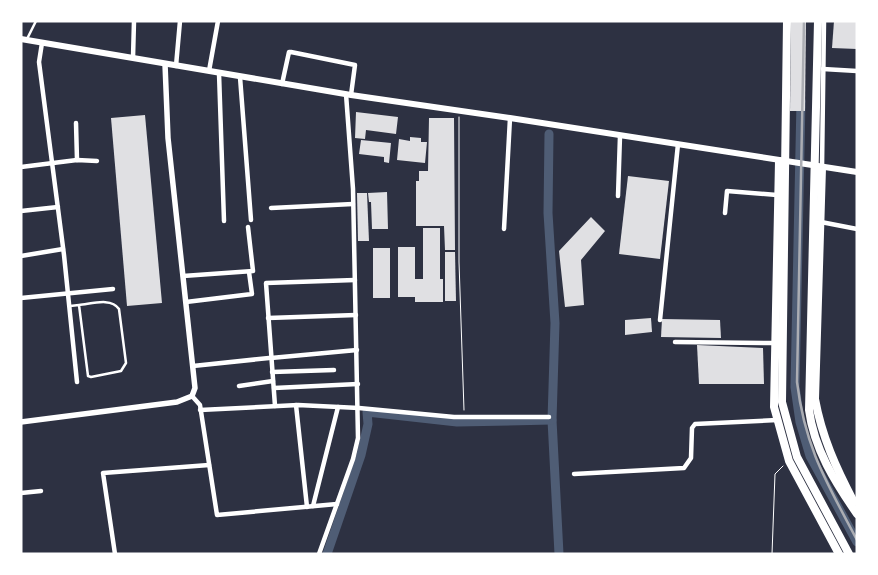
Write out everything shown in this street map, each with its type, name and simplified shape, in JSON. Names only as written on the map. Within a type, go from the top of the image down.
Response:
[{"type":"main road","points":[[786,21],[781,390],[784,413],[797,456],[849,554]]},
{"type":"main road","points":[[818,21],[809,410],[821,455],[839,488],[857,514]]},
{"type":"main road","points":[[24,40],[348,95],[857,172]]},
{"type":"main road","points":[[778,161],[773,394],[777,420],[789,461],[839,554]]},
{"type":"main road","points":[[822,168],[816,399],[820,428],[832,460],[853,492],[857,509]]},
{"type":"street","points":[[133,58],[134,21]]},
{"type":"street","points":[[176,66],[180,21]]},
{"type":"street","points":[[209,72],[218,21]]},
{"type":"street","points":[[822,168],[824,21]]},
{"type":"street","points":[[42,43],[39,62],[78,382]]},
{"type":"street","points":[[282,84],[288,52],[355,65],[348,95],[354,204],[359,408],[358,438],[338,504],[320,554]]},
{"type":"street","points":[[21,422],[178,402],[192,396],[195,388],[168,138],[165,64]]},
{"type":"street","points":[[823,69],[857,71]]},
{"type":"street","points":[[219,73],[224,221]]},
{"type":"street","points":[[240,77],[250,220]]},
{"type":"street","points":[[504,229],[510,118]]},
{"type":"street","points":[[76,122],[77,160]]},
{"type":"street","points":[[618,196],[620,136]]},
{"type":"street","points":[[660,320],[678,144]]},
{"type":"street","points":[[21,167],[77,160],[96,161]]},
{"type":"street","points":[[725,213],[727,191],[777,195]]},
{"type":"street","points":[[271,208],[354,204]]},
{"type":"street","points":[[21,211],[58,207]]},
{"type":"street","points":[[821,222],[857,229]]},
{"type":"street","points":[[182,276],[253,271],[248,227]]},
{"type":"street","points":[[21,256],[63,249]]},
{"type":"street","points":[[186,302],[252,294],[249,272]]},
{"type":"street","points":[[275,406],[266,283],[355,280]]},
{"type":"street","points":[[21,298],[113,289]]},
{"type":"street","points":[[268,318],[356,314]]},
{"type":"street","points":[[675,342],[774,343]]},
{"type":"street","points":[[193,366],[357,350]]},
{"type":"street","points":[[272,372],[334,370]]},
{"type":"street","points":[[239,386],[273,381]]},
{"type":"street","points":[[274,388],[358,384]]},
{"type":"street","points":[[192,396],[200,405],[217,515],[338,504]]},
{"type":"street","points":[[200,410],[296,406],[359,408],[464,417],[549,417]]},
{"type":"street","points":[[296,406],[310,506]]},
{"type":"street","points":[[310,506],[338,407]]},
{"type":"street","points":[[574,474],[684,468],[691,458],[692,428],[695,424],[777,420]]},
{"type":"street","points":[[115,554],[103,473],[209,465]]},
{"type":"street","points":[[21,493],[41,491]]},
{"type":"lane","points":[[24,40],[36,21]]},
{"type":"lane","points":[[68,306],[110,302],[115,304],[119,309],[126,363],[121,371],[91,378],[88,376],[79,305]]},
{"type":"path","points":[[459,111],[459,262],[464,417]]},
{"type":"path","points":[[772,554],[775,474],[789,461]]},
{"type":"building","points":[[791,21],[806,21],[805,111],[790,111]]},
{"type":"building","points":[[834,21],[857,21],[857,49],[832,48]]},
{"type":"building","points":[[356,112],[398,117],[396,134],[366,130],[365,139],[355,138]]},
{"type":"building","points":[[145,115],[162,303],[127,306],[111,118]]},
{"type":"building","points":[[429,118],[454,118],[455,250],[445,250],[444,226],[416,226],[416,181],[419,181],[419,171],[428,171]]},
{"type":"building","points":[[410,137],[421,138],[421,142],[427,142],[425,163],[397,160],[399,139],[410,141]]},
{"type":"building","points":[[361,140],[391,143],[389,163],[384,162],[384,157],[359,154]]},
{"type":"building","points":[[628,176],[669,181],[660,259],[619,254]]},
{"type":"building","points":[[387,192],[388,229],[372,229],[371,202],[369,202],[368,193]]},
{"type":"building","points":[[357,193],[367,193],[369,241],[358,241]]},
{"type":"building","points":[[591,217],[605,231],[581,260],[584,305],[565,307],[559,251]]},
{"type":"building","points":[[423,228],[440,228],[440,279],[443,279],[443,302],[415,302],[415,279],[423,279]]},
{"type":"building","points":[[398,247],[415,247],[415,297],[398,297]]},
{"type":"building","points":[[373,248],[390,248],[390,298],[373,298]]},
{"type":"building","points":[[445,252],[455,252],[456,301],[445,301]]},
{"type":"building","points":[[651,318],[652,332],[625,335],[625,320]]},
{"type":"building","points":[[662,319],[720,320],[721,338],[661,337]]},
{"type":"building","points":[[697,345],[763,348],[764,384],[699,384]]},
{"type":"waterway","points":[[801,101],[795,387],[800,422],[810,456],[857,542]]},
{"type":"waterway","points":[[549,134],[548,213],[555,323],[552,420],[559,554]]},
{"type":"waterway","points":[[327,554],[361,455],[368,424],[367,412],[457,422],[552,420]]},
{"type":"railway","points":[[804,21],[797,382],[806,427],[812,446],[827,482],[857,540]]}]
